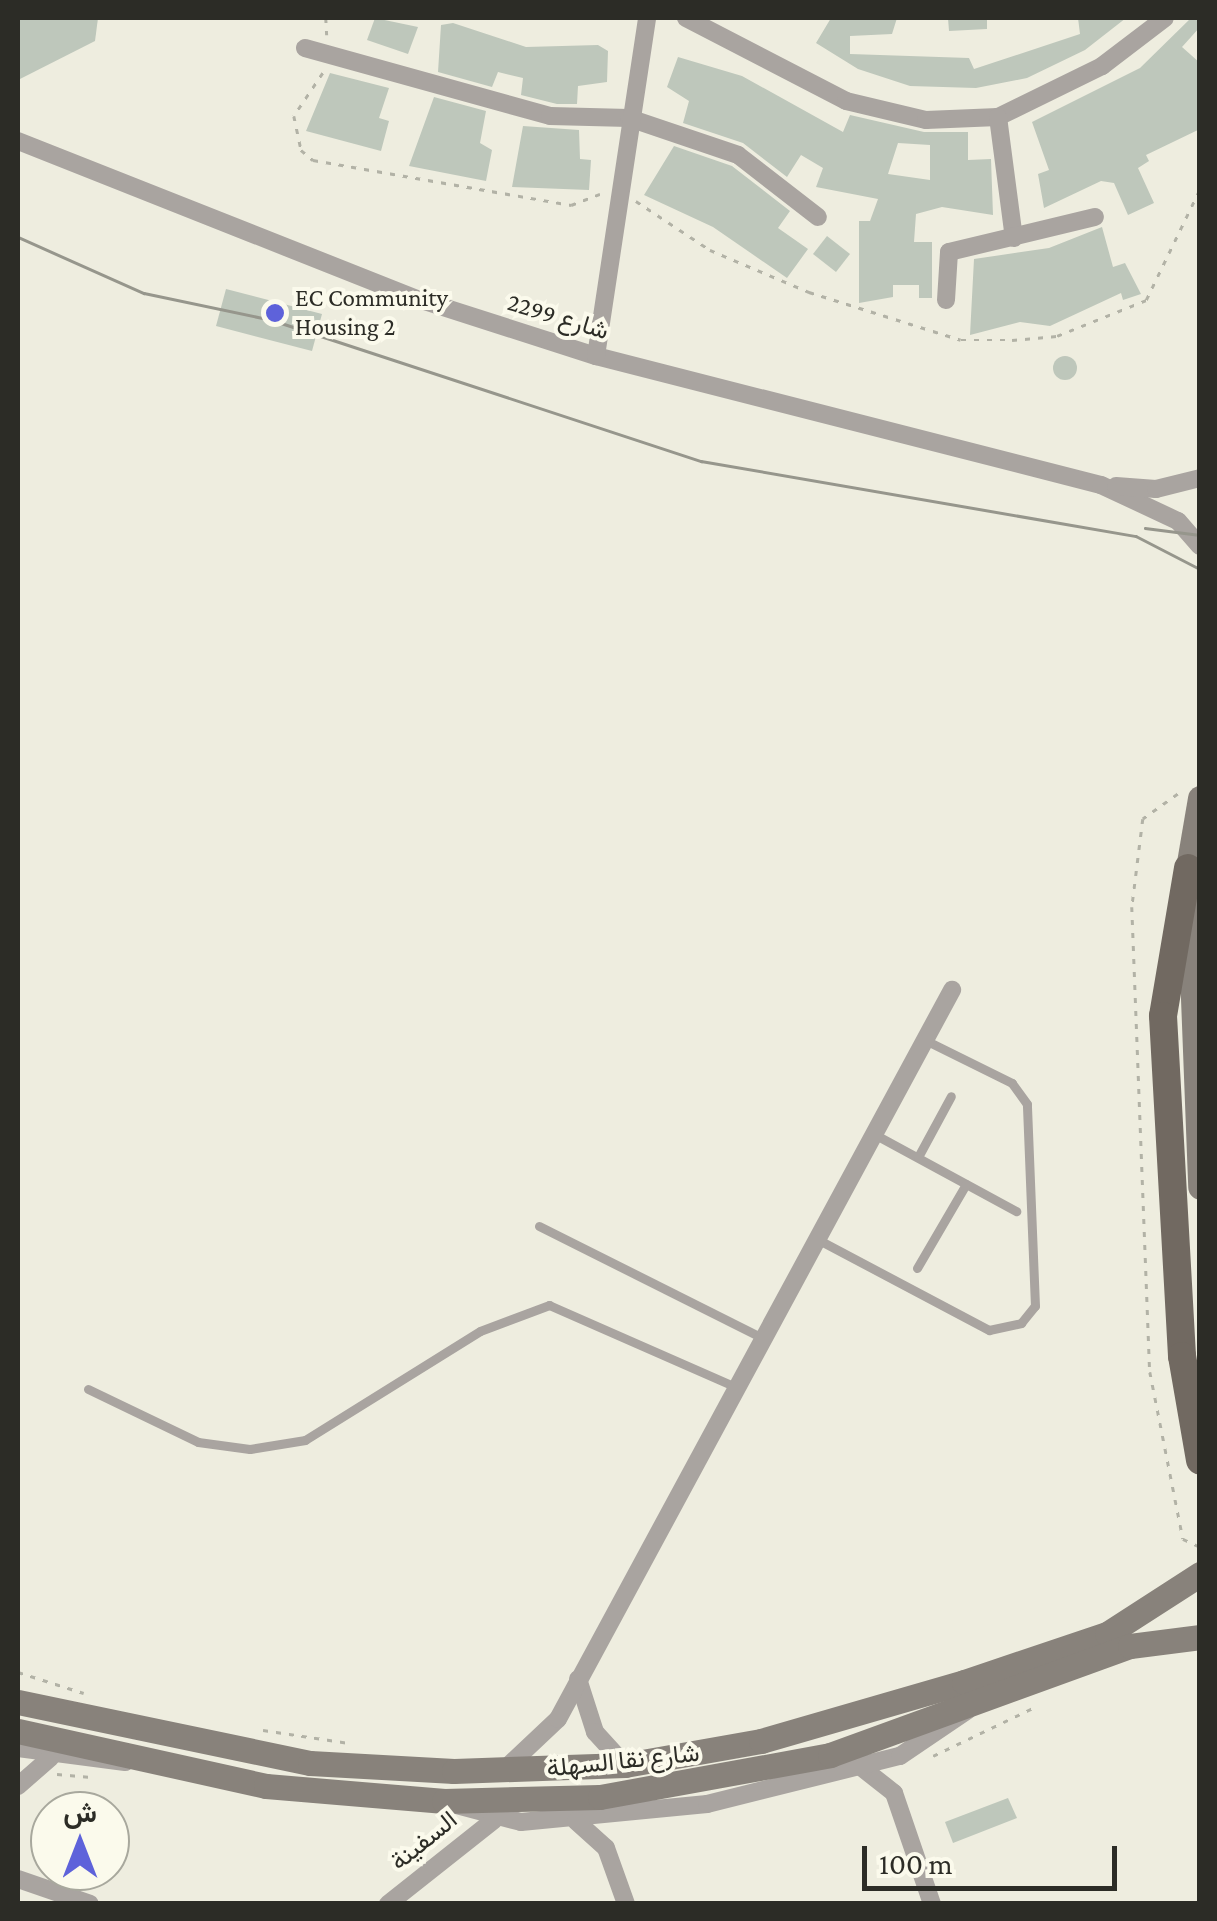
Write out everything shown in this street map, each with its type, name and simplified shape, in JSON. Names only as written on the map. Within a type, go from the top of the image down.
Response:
[{"type":"main road","points":[[1188,868],[1163,1016],[1182,1356],[1200,1460]]},
{"type":"street","points":[[596,356],[647,18]]},
{"type":"street","points":[[686,18],[846,101],[926,120],[998,117],[1102,66],[1165,18]]},
{"type":"street","points":[[305,48],[550,116],[629,118],[738,156],[818,217]]},
{"type":"street","points":[[998,117],[1014,238]]},
{"type":"street","name":"شارع 2299","points":[[18,141],[418,299],[596,356],[1101,485],[1156,489],[1200,478]]},
{"type":"street","points":[[946,300],[949,252],[1094,218]]},
{"type":"street","name":"شارع 2299","points":[[1101,485],[1178,521],[1200,546]]},
{"type":"street","points":[[1200,798],[1188,868],[1200,1187]]},
{"type":"street","points":[[501,1771],[544,1737],[952,990]]},
{"type":"street","name":"شارع نقا السهلة","points":[[18,1702],[310,1763],[501,1771],[624,1765],[826,1725],[1107,1634],[1200,1574]]},
{"type":"street","points":[[1107,1634],[1200,1600]]},
{"type":"street","name":"شارع نقا السهلة","points":[[18,1732],[266,1786],[444,1801],[600,1797],[730,1778],[884,1739],[1130,1646],[1200,1636]]},
{"type":"street","points":[[578,1678],[595,1732],[624,1765]]},
{"type":"street","name":"شارع نقا السهلة","points":[[444,1801],[494,1820],[576,1821],[622,1816],[861,1768],[900,1756],[939,1736],[973,1704]]},
{"type":"street","points":[[18,1748],[50,1758],[138,1761]]},
{"type":"street","points":[[900,1756],[894,1793],[932,1904]]},
{"type":"street","points":[[18,1786],[50,1758]]},
{"type":"street","points":[[861,1768],[894,1793]]},
{"type":"street","points":[[606,1848],[622,1816]]},
{"type":"street","name":"السفينة","points":[[388,1904],[427,1869],[494,1820]]},
{"type":"street","points":[[576,1821],[606,1848],[626,1904]]},
{"type":"street","points":[[18,1879],[90,1904]]},
{"type":"lane","points":[[816,1240],[989,1330],[1021,1324],[1035,1306],[1028,1104],[1012,1083],[925,1040]]},
{"type":"lane","points":[[918,1157],[951,1096]]},
{"type":"lane","points":[[874,1134],[1016,1211]]},
{"type":"lane","points":[[918,1268],[966,1184]]},
{"type":"lane","points":[[539,1226],[763,1338]]},
{"type":"lane","points":[[88,1389],[198,1442],[250,1449],[305,1440],[480,1331],[549,1305],[736,1387]]},
{"type":"path","points":[[326,18],[326,55],[320,87],[298,99],[294,116],[301,150],[313,160],[570,205],[593,194],[622,194],[710,250],[809,292],[961,340],[1057,336],[1146,300],[1200,189]]},
{"type":"path","points":[[18,1672],[96,1696]]},
{"type":"path","points":[[258,1730],[365,1744]]},
{"type":"building","points":[[18,18],[98,18],[95,41],[18,80]]},
{"type":"building","points":[[375,18],[418,27],[408,54],[367,40]]},
{"type":"building","points":[[831,18],[897,18],[892,34],[850,36],[850,54],[969,58],[974,69],[1080,34],[1078,18],[1126,18],[1085,50],[1027,78],[976,88],[910,86],[858,69],[816,43]]},
{"type":"building","points":[[948,18],[987,18],[987,29],[949,31]]},
{"type":"building","points":[[1191,18],[1200,18],[1200,27],[1182,47],[1200,63],[1200,129],[1146,155],[1149,161],[1138,168],[1154,203],[1128,215],[1114,183],[1101,181],[1044,208],[1038,174],[1049,170],[1032,122],[1140,68]]},
{"type":"building","points":[[453,23],[526,47],[598,45],[608,51],[607,82],[578,86],[577,104],[557,104],[521,95],[523,78],[498,72],[492,87],[438,72],[441,25]]},
{"type":"building","points":[[678,57],[742,76],[843,132],[850,115],[924,132],[968,132],[968,160],[991,159],[993,215],[942,207],[916,214],[914,242],[932,242],[932,298],[919,298],[919,285],[893,285],[893,297],[859,303],[859,221],[870,221],[878,199],[816,187],[823,168],[801,155],[787,177],[743,143],[683,123],[689,101],[667,87]],"holes":[[[898,143],[930,145],[930,180],[888,174]]]},
{"type":"building","points":[[330,73],[389,88],[379,118],[389,121],[381,151],[306,131]]},
{"type":"building","points":[[434,97],[486,111],[480,143],[492,150],[486,181],[409,166]]},
{"type":"building","points":[[523,126],[579,130],[580,159],[591,160],[589,190],[512,187]]},
{"type":"building","points":[[674,146],[732,166],[790,211],[778,228],[808,249],[787,278],[713,227],[644,195]]},
{"type":"building","points":[[1102,227],[1113,267],[1125,263],[1141,294],[1123,300],[1121,293],[1050,326],[1020,322],[970,335],[974,259],[1049,248]]},
{"type":"building","points":[[827,236],[850,254],[836,272],[813,254]]},
{"type":"building","points":[[226,289],[322,314],[312,351],[216,326]]},
{"type":"building","points":[[1065,356],[1074,359],[1074,377],[1065,380],[1056,377],[1053,368],[1056,359]]},
{"type":"building","points":[[1008,1798],[1017,1818],[953,1843],[945,1822]]},
{"type":"tram line","points":[[18,237],[144,293],[272,320],[701,461],[1136,536],[1200,569]]},
{"type":"tram line","points":[[1145,528],[1200,535]]},
{"type":"place","name":"EC Community Housing 2","points":[[275,313]]}]
